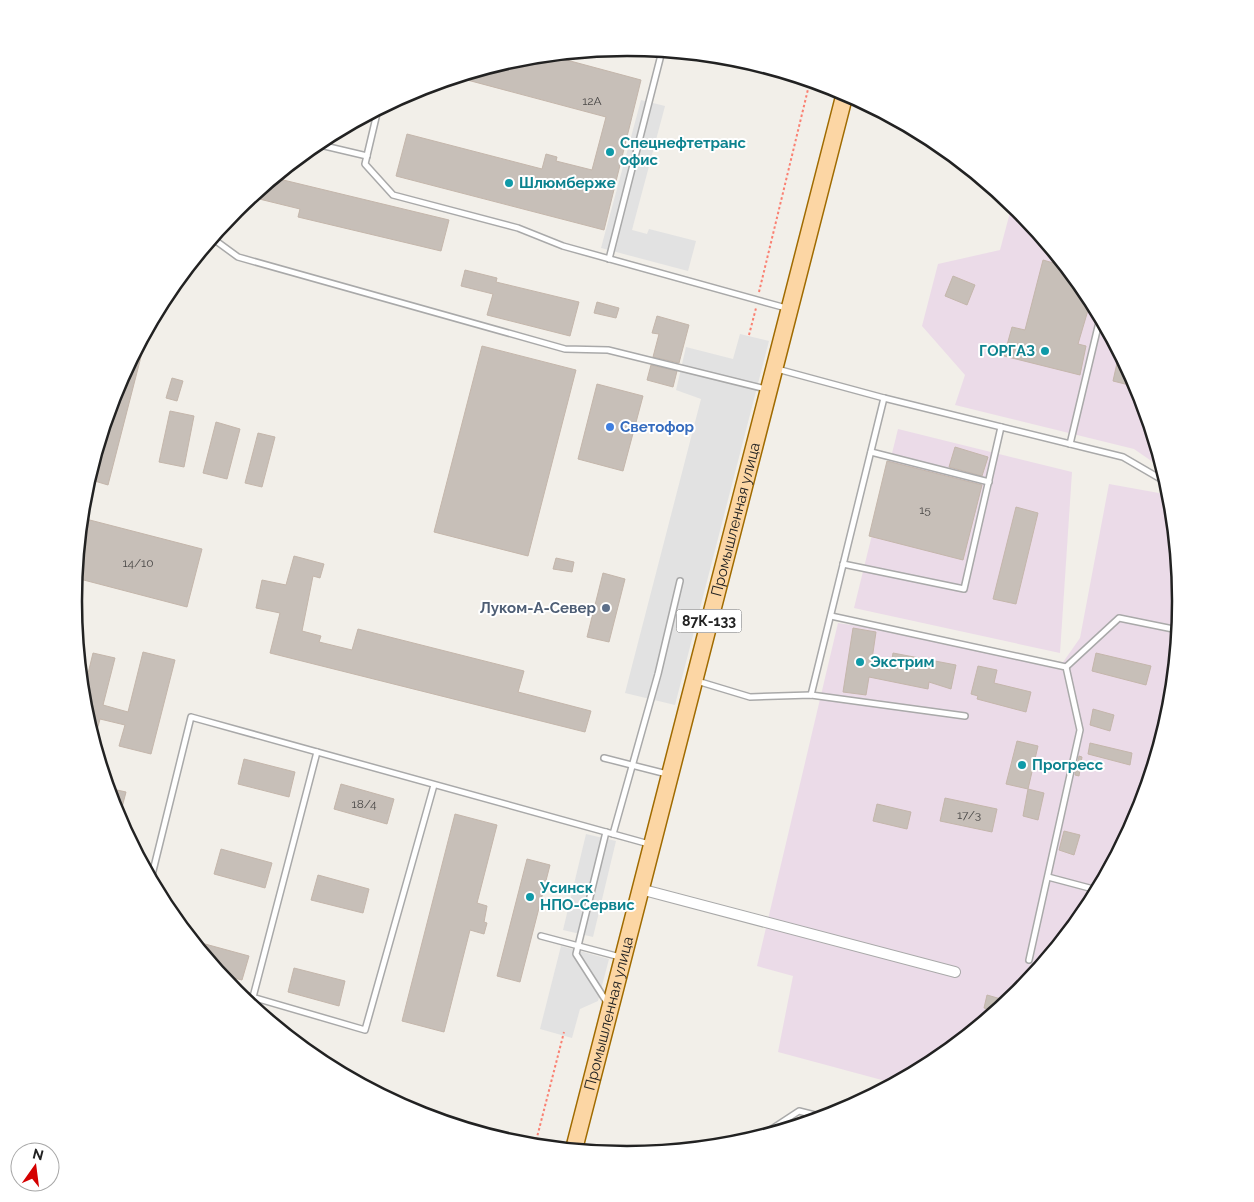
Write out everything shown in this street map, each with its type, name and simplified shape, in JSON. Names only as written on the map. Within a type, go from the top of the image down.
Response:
[{"type":"main road","name":"Промышленная улица","points":[[575,1143],[844,102]]},
{"type":"street","points":[[640,889],[955,972]]},
{"type":"lane","points":[[610,259],[661,57]]},
{"type":"lane","points":[[376,117],[366,164],[393,195],[518,228],[563,246],[790,309]]},
{"type":"lane","points":[[326,146],[367,156]]},
{"type":"lane","points":[[217,242],[238,257],[555,346],[608,350],[769,390]]},
{"type":"lane","points":[[1070,444],[1098,327]]},
{"type":"lane","points":[[775,368],[884,398],[1123,457],[1157,477]]},
{"type":"lane","points":[[811,694],[884,398]]},
{"type":"lane","points":[[843,564],[964,589],[1001,427]]},
{"type":"lane","points":[[871,452],[989,482]]},
{"type":"lane","points":[[613,834],[631,764],[658,674],[680,581]]},
{"type":"lane","points":[[830,616],[1066,667]]},
{"type":"lane","points":[[1066,667],[1119,618],[1171,629]]},
{"type":"lane","points":[[1029,960],[1080,730],[1066,667]]},
{"type":"lane","points":[[694,680],[750,697],[811,694],[965,716]]},
{"type":"lane","points":[[153,870],[191,717],[652,845]]},
{"type":"lane","points":[[253,997],[318,752]]},
{"type":"lane","points":[[604,758],[670,774]]},
{"type":"lane","points":[[254,997],[365,1030],[434,784]]},
{"type":"lane","points":[[606,832],[576,954],[610,1008]]},
{"type":"lane","points":[[1048,877],[1090,888]]},
{"type":"lane","points":[[540,936],[623,957]]},
{"type":"lane","points":[[780,1123],[799,1111],[810,1114]]},
{"type":"path","points":[[749,335],[808,88]]},
{"type":"path","points":[[537,1138],[564,1032]]},
{"type":"shaded area","points":[[641,100],[665,106],[632,230],[647,234],[649,229],[696,241],[688,271],[601,248]]},
{"type":"shaded area","points":[[1010,214],[1037,242],[1059,269],[1099,329],[1116,360],[1130,393],[1143,426],[1154,462],[1134,449],[955,405],[965,375],[922,326],[938,264],[1000,250]]},
{"type":"shaded area","points":[[740,334],[769,341],[675,705],[625,693],[701,399],[676,390],[686,347],[733,359]]},
{"type":"shaded area","points":[[898,429],[1072,472],[1060,653],[854,608]]},
{"type":"shaded area","points":[[1109,484],[1161,493],[1171,565],[1172,601],[1171,637],[1161,707],[1143,776],[1130,809],[1116,842],[1080,904],[1037,960],[986,1011],[930,1054],[885,1081],[778,1052],[793,976],[757,966],[838,623],[885,630],[1059,668],[1080,638]]},
{"type":"shaded area","points":[[586,834],[616,841],[593,937],[563,930]]},
{"type":"shaded area","points":[[561,946],[609,959],[598,1001],[580,1009],[572,1038],[540,1029]]},
{"type":"building","points":[[566,60],[641,80],[604,230],[396,176],[407,134],[542,169],[546,154],[557,157],[556,161],[592,170],[606,117],[468,80],[521,67]]},
{"type":"building","points":[[282,180],[449,220],[441,251],[298,217],[300,209],[260,199]]},
{"type":"building","points":[[1043,260],[1054,263],[1088,311],[1078,344],[1086,346],[1080,375],[1004,356],[1012,327],[1025,330]]},
{"type":"building","points":[[465,270],[497,278],[496,282],[579,302],[570,336],[487,315],[493,294],[461,286]]},
{"type":"building","points":[[953,276],[975,285],[967,305],[945,296]]},
{"type":"building","points":[[597,302],[619,308],[616,318],[594,313]]},
{"type":"building","points":[[657,316],[689,325],[679,363],[653,357],[659,334],[652,333]]},
{"type":"building","points":[[482,346],[576,370],[528,556],[434,532]]},
{"type":"building","points":[[142,353],[108,485],[96,481],[101,460],[111,426]]},
{"type":"building","points":[[1117,363],[1126,384],[1113,381]]},
{"type":"building","points":[[651,365],[677,371],[673,387],[647,380]]},
{"type":"building","points":[[172,378],[183,381],[177,401],[166,398]]},
{"type":"building","name":"Светофор","points":[[597,384],[643,396],[623,471],[578,459]]},
{"type":"building","points":[[170,411],[194,416],[184,467],[159,462]]},
{"type":"building","points":[[216,422],[240,429],[227,479],[203,473]]},
{"type":"building","points":[[258,433],[275,437],[262,487],[245,483]]},
{"type":"building","points":[[955,447],[988,457],[982,476],[949,467]]},
{"type":"building","points":[[887,461],[982,485],[963,560],[869,536]]},
{"type":"building","points":[[1016,507],[1038,513],[1016,604],[993,599]]},
{"type":"building","points":[[89,520],[202,549],[187,607],[83,580]]},
{"type":"building","points":[[294,556],[324,564],[320,578],[313,576],[302,631],[321,636],[319,642],[352,650],[358,629],[524,671],[518,692],[591,711],[585,732],[270,653],[280,613],[256,608],[262,580],[286,585]]},
{"type":"building","points":[[556,558],[574,562],[572,572],[553,569]]},
{"type":"building","name":"Луком-А-Север","points":[[603,573],[625,579],[609,642],[587,637]]},
{"type":"building","points":[[853,628],[876,632],[871,666],[890,670],[893,653],[956,665],[951,689],[929,682],[928,689],[869,677],[866,695],[843,692]]},
{"type":"building","points":[[143,652],[175,660],[151,754],[119,746],[125,725],[100,719],[98,727],[88,675],[93,653],[115,658],[103,705],[128,712]]},
{"type":"building","points":[[1096,653],[1151,666],[1146,685],[1092,671]]},
{"type":"building","points":[[978,666],[997,670],[994,683],[1031,692],[1026,712],[977,699],[978,696],[971,694]]},
{"type":"building","points":[[1093,709],[1114,715],[1110,731],[1090,725]]},
{"type":"building","name":"Прогресс","points":[[1017,741],[1038,746],[1028,789],[1006,784]]},
{"type":"building","points":[[1090,743],[1132,753],[1130,765],[1088,754]]},
{"type":"building","points":[[1079,756],[1082,757],[1079,776],[1075,775]]},
{"type":"building","points":[[244,759],[295,772],[289,797],[238,784]]},
{"type":"building","points":[[341,784],[394,799],[387,824],[334,809]]},
{"type":"building","points":[[1028,789],[1044,793],[1038,820],[1023,816]]},
{"type":"building","points":[[116,790],[126,792],[123,805]]},
{"type":"building","points":[[945,798],[997,809],[992,832],[940,821]]},
{"type":"building","points":[[877,804],[911,812],[907,829],[873,821]]},
{"type":"building","points":[[455,814],[497,825],[477,903],[487,906],[484,922],[487,923],[484,934],[470,930],[444,1032],[402,1021]]},
{"type":"building","points":[[1064,831],[1080,835],[1074,855],[1059,850]]},
{"type":"building","points":[[221,849],[272,863],[265,888],[214,874]]},
{"type":"building","name":"Усинск НПО-Сервис","points":[[527,859],[550,865],[520,982],[497,976]]},
{"type":"building","points":[[318,875],[369,889],[363,913],[311,900]]},
{"type":"building","points":[[204,944],[249,956],[242,980],[235,978]]},
{"type":"building","points":[[294,968],[345,981],[339,1006],[288,992]]},
{"type":"building","points":[[987,995],[999,998],[988,1009],[984,1008]]},
{"type":"place","name":"Спецнефтетранс офис","points":[[610,152]]},
{"type":"place","name":"Шлюмберже","points":[[509,183]]},
{"type":"place","name":"ГОРГАЗ","points":[[1045,351]]},
{"type":"place","name":"Светофор","points":[[610,427]]},
{"type":"place","name":"Луком-А-Север","points":[[606,608]]},
{"type":"place","name":"Экстрим","points":[[860,662]]},
{"type":"place","name":"Прогресс","points":[[1022,765]]},
{"type":"place","name":"Усинск НПО-Сервис","points":[[530,897]]}]
